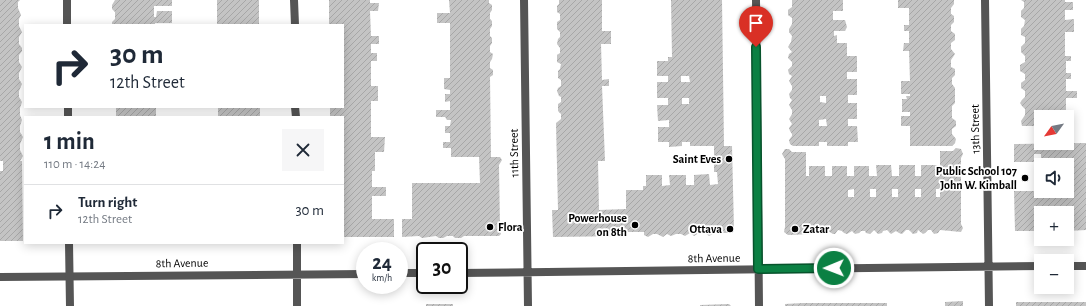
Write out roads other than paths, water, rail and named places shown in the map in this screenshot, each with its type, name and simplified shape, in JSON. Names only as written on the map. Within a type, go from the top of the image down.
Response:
[{"type":"street","points":[[67,0],[67,24]]},
{"type":"street","points":[[294,0],[295,24]]},
{"type":"street","name":"11th Street","points":[[524,0],[528,306]]},
{"type":"street","points":[[756,0],[759,306]]},
{"type":"street","name":"13th Street","points":[[985,0],[989,306]]},
{"type":"street","points":[[69,244],[70,306]]},
{"type":"street","points":[[297,244],[297,306]]},
{"type":"street","name":"8th Avenue","points":[[468,273],[1034,266]]},
{"type":"street","points":[[1074,266],[1086,266]]},
{"type":"street","name":"8th Avenue","points":[[0,277],[356,274]]},
{"type":"place","name":"Saint Eves","points":[[729,159]]},
{"type":"place","name":"Public School 107 John W. Kimball","points":[[1025,178]]},
{"type":"place","name":"Powerhouse on 8th","points":[[635,225]]},
{"type":"place","name":"Flora","points":[[490,227]]},
{"type":"place","name":"Ottava","points":[[730,229]]},
{"type":"place","name":"Zatar","points":[[795,229]]}]
